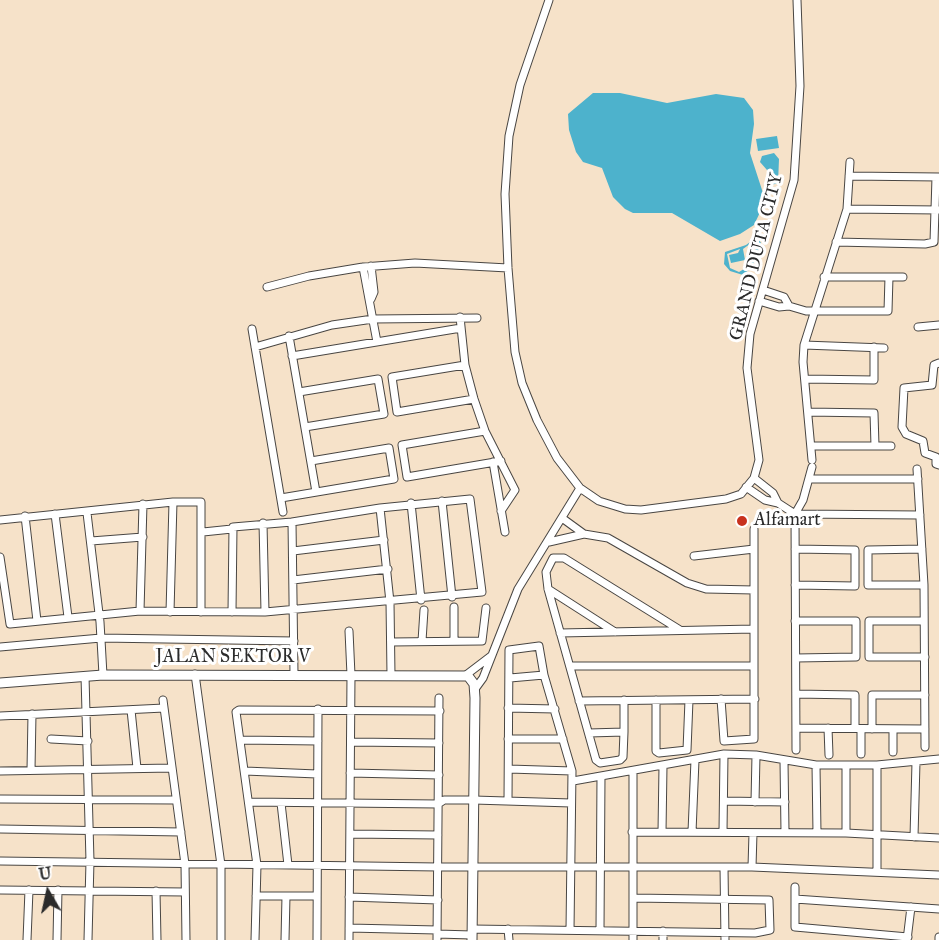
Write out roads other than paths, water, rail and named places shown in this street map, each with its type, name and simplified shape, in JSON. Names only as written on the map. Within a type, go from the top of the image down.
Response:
[{"type":"street","points":[[549,0],[520,85],[509,136],[505,194],[515,352],[522,383],[537,420],[557,458],[580,488],[599,501],[625,509],[641,510],[726,499],[741,494],[754,478],[773,493],[778,503]]},
{"type":"street","name":"GRAND DUTA CITY","points":[[754,478],[759,460],[747,368],[750,334],[794,180],[800,86],[797,0]]},
{"type":"street","points":[[796,750],[795,514],[810,479],[812,464],[804,345],[847,209],[850,162]]},
{"type":"street","points":[[836,242],[926,244],[934,242],[938,177],[849,176]]},
{"type":"street","points":[[847,209],[937,211]]},
{"type":"street","points":[[267,287],[309,276],[367,266],[415,263],[508,268]]},
{"type":"street","points":[[367,266],[366,293],[371,299],[377,342]]},
{"type":"street","points":[[825,277],[903,277]]},
{"type":"street","points":[[759,301],[779,308],[789,306],[813,311],[888,312],[889,277]]},
{"type":"street","points":[[763,290],[784,297],[789,306]]},
{"type":"street","points":[[460,317],[465,365],[484,431],[497,462],[515,490],[501,511]]},
{"type":"street","points":[[255,347],[289,336],[373,319],[477,318]]},
{"type":"street","points":[[918,327],[939,325]]},
{"type":"street","points":[[292,356],[461,328]]},
{"type":"street","points":[[252,329],[284,512]]},
{"type":"street","points":[[289,336],[316,492]]},
{"type":"street","points":[[804,345],[884,348]]},
{"type":"street","points":[[805,379],[874,380],[874,347]]},
{"type":"street","points":[[939,363],[934,365],[932,385],[904,388],[902,427],[906,434],[923,441],[925,453],[936,457],[936,464],[939,465]]},
{"type":"street","points":[[465,365],[392,377],[397,412],[474,399]]},
{"type":"street","points":[[299,392],[378,379],[384,414],[305,427]]},
{"type":"street","points":[[808,412],[874,413],[875,446]]},
{"type":"street","points":[[484,431],[402,445],[407,477],[497,462]]},
{"type":"street","points":[[812,446],[891,446]]},
{"type":"street","points":[[281,498],[394,479],[389,448],[311,461]]},
{"type":"street","points":[[497,462],[505,532]]},
{"type":"street","points":[[917,469],[924,585],[925,747]]},
{"type":"street","points":[[810,479],[918,479]]},
{"type":"street","points":[[746,487],[765,500],[778,503],[795,514],[920,515]]},
{"type":"street","points":[[475,689],[483,678],[518,589],[549,542],[580,488]]},
{"type":"street","points":[[0,556],[8,622],[99,617],[140,610],[294,614],[482,592],[470,499],[411,503],[292,522],[236,525],[232,529],[203,532]]},
{"type":"street","points":[[0,520],[25,516],[87,513],[143,504],[201,501],[203,532],[201,612]]},
{"type":"street","points":[[442,501],[452,597]]},
{"type":"street","points":[[170,612],[172,502]]},
{"type":"street","points":[[411,503],[421,600]]},
{"type":"street","points":[[140,610],[143,504]]},
{"type":"street","points":[[380,508],[388,569],[391,675]]},
{"type":"street","points":[[87,513],[103,675]]},
{"type":"street","points":[[55,514],[68,617]]},
{"type":"street","points":[[25,516],[37,621]]},
{"type":"street","points":[[562,518],[584,534],[617,542],[671,576],[696,586],[754,590]]},
{"type":"street","points":[[292,522],[294,674]]},
{"type":"street","points":[[262,523],[265,612]]},
{"type":"street","points":[[232,529],[232,612]]},
{"type":"street","points":[[721,699],[723,738],[726,743],[754,739],[754,530]]},
{"type":"street","points":[[549,542],[584,534]]},
{"type":"street","points":[[91,541],[143,537]]},
{"type":"street","points":[[293,551],[384,540]]},
{"type":"street","points":[[694,556],[754,549]]},
{"type":"street","points":[[795,549],[855,549],[855,586],[795,585]]},
{"type":"street","points":[[922,549],[868,550],[868,585],[924,585]]},
{"type":"street","points":[[624,700],[624,756],[620,760],[600,763],[596,760],[548,589],[546,572],[554,558],[564,558],[680,630]]},
{"type":"street","points":[[293,580],[388,569]]},
{"type":"street","points":[[548,589],[615,632]]},
{"type":"street","points":[[454,607],[454,640]]},
{"type":"street","points":[[391,642],[483,640],[486,608]]},
{"type":"street","points":[[422,641],[424,610]]},
{"type":"street","points":[[795,621],[856,621],[856,657],[796,658]]},
{"type":"street","points":[[924,621],[869,621],[869,657],[925,657]]},
{"type":"street","points":[[560,633],[754,630]]},
{"type":"street","points":[[349,631],[351,675],[349,940]]},
{"type":"street","points":[[0,647],[101,638],[294,641]]},
{"type":"street","points":[[508,801],[509,650],[539,646],[544,675],[572,771],[569,865],[570,930]]},
{"type":"street","points":[[472,934],[475,689],[471,679],[466,675],[491,656]]},
{"type":"street","points":[[570,666],[754,666]]},
{"type":"street","points":[[195,674],[221,865],[221,940]]},
{"type":"street","points":[[86,675],[90,861],[88,940]]},
{"type":"street","name":"JALAN SEKTOR V","points":[[0,682],[86,675],[466,675]]},
{"type":"street","points":[[510,678],[544,675]]},
{"type":"street","points":[[796,694],[855,695],[861,754]]},
{"type":"street","points":[[872,729],[872,695],[925,695]]},
{"type":"street","points":[[437,934],[439,698]]},
{"type":"street","points":[[579,701],[755,699]]},
{"type":"street","points":[[656,700],[656,751],[659,753],[687,750],[689,700]]},
{"type":"street","points":[[0,716],[131,710],[164,704],[185,864],[186,940]]},
{"type":"street","points":[[508,708],[555,709]]},
{"type":"street","points":[[131,710],[137,768]]},
{"type":"street","points":[[255,940],[257,865],[236,713],[238,710],[440,711]]},
{"type":"street","points":[[316,940],[318,710]]},
{"type":"street","points":[[31,770],[32,714]]},
{"type":"street","points":[[796,728],[925,729]]},
{"type":"street","points":[[828,728],[829,755]]},
{"type":"street","points":[[893,729],[893,753]]},
{"type":"street","points":[[589,733],[624,732]]},
{"type":"street","points":[[51,739],[88,741]]},
{"type":"street","points":[[508,739],[563,739]]},
{"type":"street","points":[[241,740],[318,741]]},
{"type":"street","points":[[351,742],[439,743]]},
{"type":"street","points":[[573,781],[724,754],[756,754],[784,761],[816,765],[877,765],[939,759]]},
{"type":"street","points":[[723,832],[724,754]]},
{"type":"street","points":[[755,801],[756,754]]},
{"type":"street","points":[[692,832],[695,760]]},
{"type":"street","points":[[784,761],[785,832]]},
{"type":"street","points":[[914,837],[915,762]]},
{"type":"street","points":[[816,765],[817,833]]},
{"type":"street","points":[[846,765],[846,833]]},
{"type":"street","points":[[877,765],[877,872]]},
{"type":"street","points":[[662,832],[663,766]]},
{"type":"street","points":[[0,771],[172,768]]},
{"type":"street","points":[[509,769],[572,771]]},
{"type":"street","points":[[245,771],[318,774]]},
{"type":"street","points":[[633,771],[633,940]]},
{"type":"street","points":[[350,773],[439,775]]},
{"type":"street","points":[[600,930],[601,776]]},
{"type":"street","points":[[0,799],[176,800]]},
{"type":"street","points":[[249,802],[438,804],[444,800],[474,800],[572,803]]},
{"type":"street","points":[[725,801],[785,802]]},
{"type":"street","points":[[281,803],[288,866]]},
{"type":"street","points":[[0,829],[181,832]]},
{"type":"street","points":[[632,832],[846,833],[939,838]]},
{"type":"street","points":[[752,867],[753,833]]},
{"type":"street","points":[[350,834],[438,835]]},
{"type":"street","points":[[0,861],[288,866],[752,867],[939,875]]},
{"type":"street","points":[[724,867],[725,940]]},
{"type":"street","points":[[795,886],[794,927],[907,938],[911,906]]},
{"type":"street","points":[[0,890],[185,892]]},
{"type":"street","points":[[27,940],[29,890]]},
{"type":"street","points":[[57,940],[58,890]]},
{"type":"street","points":[[156,891],[157,940]]},
{"type":"street","points":[[256,896],[317,896]]},
{"type":"street","points":[[285,940],[286,896]]},
{"type":"street","points":[[349,897],[438,900]]},
{"type":"street","points":[[349,928],[437,934],[472,934],[508,929],[693,931],[755,936],[770,932],[770,901],[633,898]]},
{"type":"street","points":[[795,899],[939,909]]},
{"type":"street","points":[[508,929],[509,940]]},
{"type":"street","points":[[809,929],[809,940]]},
{"type":"street","points":[[663,931],[663,940]]},
{"type":"street","points":[[693,931],[693,940]]},
{"type":"water","points":[[593,93],[620,93],[667,103],[716,94],[744,98],[753,110],[754,124],[750,153],[763,193],[763,206],[754,225],[740,234],[720,241],[672,213],[633,213],[625,209],[613,197],[602,168],[583,162],[576,152],[569,130],[568,114]]},
{"type":"water","points":[[777,136],[779,148],[758,151],[756,139]]},
{"type":"water","points":[[774,153],[779,159],[778,183],[768,186],[767,170],[760,162],[762,156]]},
{"type":"water","points":[[757,237],[761,243],[752,267],[743,275],[730,271],[724,264],[725,252],[746,245]],"holes":[[[754,241],[758,243],[749,266],[739,272],[730,268],[727,254],[740,249],[738,253],[729,255],[731,263],[745,260],[743,249]]]},
{"type":"place","name":"Alfamart","points":[[742,521]]}]
